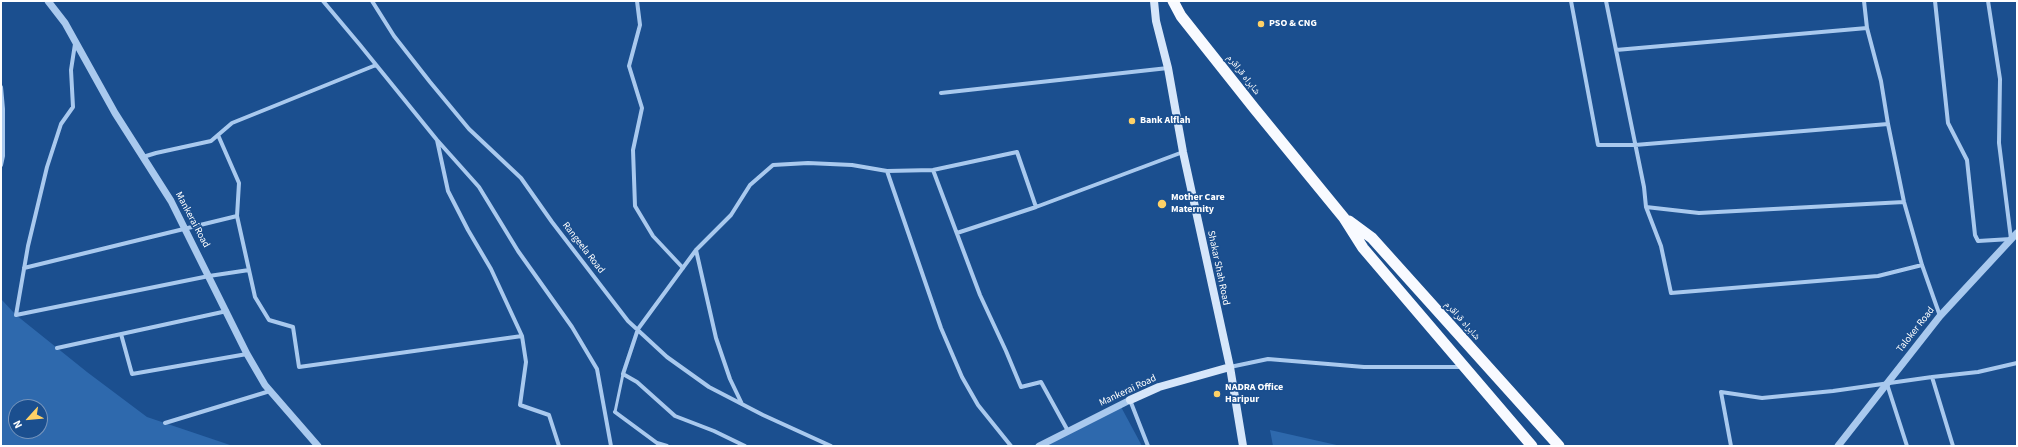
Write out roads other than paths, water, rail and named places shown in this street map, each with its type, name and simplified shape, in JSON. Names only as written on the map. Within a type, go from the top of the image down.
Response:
[{"type":"highway","name":"شاہراہ قراقرم","points":[[1173,1],[1181,16],[1244,96],[1344,218],[1363,248],[1532,446]]},
{"type":"highway","name":"شاہراہ قراقرم","points":[[1344,218],[1372,238],[1559,446]]},
{"type":"main road","name":"Shakar Shah Road","points":[[1154,1],[1156,21],[1168,68],[1183,152],[1230,367],[1243,446]]},
{"type":"main road","name":"Mankerai Road","points":[[1130,400],[1159,387],[1230,367]]},
{"type":"street","name":"Mankerai Road","points":[[48,1],[65,22],[115,113],[171,201],[227,311],[247,354],[270,391],[318,446]]},
{"type":"street","points":[[323,1],[437,140],[479,187],[518,251],[572,327],[597,369],[611,446]]},
{"type":"street","name":"Rangeela Road","points":[[372,1],[394,36],[430,82],[469,129],[520,178],[628,320],[668,357],[709,386],[742,405],[831,446]]},
{"type":"street","points":[[637,1],[640,25],[629,66],[642,108],[633,150],[635,206],[653,236],[683,268]]},
{"type":"street","points":[[1571,1],[1598,145],[1635,145],[1888,124]]},
{"type":"street","points":[[1606,1],[1644,187],[1646,207],[1661,246],[1671,293],[1878,276],[1922,265]]},
{"type":"street","points":[[1864,1],[1867,28],[1881,81],[1904,202],[1922,265],[1940,316]]},
{"type":"street","points":[[1935,1],[1948,123],[1967,160],[1975,235],[1978,241],[2010,239],[1999,143],[2000,79],[1988,1]]},
{"type":"street","points":[[1616,50],[1867,28]]},
{"type":"street","points":[[76,41],[71,70],[73,107],[61,124],[47,166],[28,246],[16,315],[209,276],[249,270]]},
{"type":"street","points":[[143,157],[156,152],[211,141],[232,123],[376,65]]},
{"type":"street","points":[[941,93],[1168,68]]},
{"type":"street","points":[[1,87],[3,109],[3,156],[1,165]]},
{"type":"street","points":[[218,136],[239,183],[237,216],[255,297],[269,320],[293,327],[299,367],[522,336]]},
{"type":"street","points":[[437,140],[448,191],[468,230],[491,269],[522,336],[526,362],[520,405],[549,415],[559,446]]},
{"type":"street","points":[[745,446],[714,431],[674,416],[637,382],[623,374],[638,329],[696,250],[731,215],[750,185],[773,165],[808,163],[852,165],[887,171],[933,170],[1017,152],[1036,207]]},
{"type":"street","points":[[957,233],[1036,207],[1183,152]]},
{"type":"street","points":[[933,170],[980,295],[1021,387],[1041,382],[1068,431]]},
{"type":"street","points":[[887,171],[941,328],[962,377],[978,405],[1011,446]]},
{"type":"street","points":[[1646,207],[1699,213],[1904,202]]},
{"type":"street","points":[[24,268],[237,216]]},
{"type":"street","name":"Taloker Road","points":[[1838,446],[1940,316],[2017,233]]},
{"type":"street","points":[[696,250],[716,338],[730,379],[742,405]]},
{"type":"street","points":[[57,348],[227,311]]},
{"type":"street","points":[[121,334],[132,374],[247,354]]},
{"type":"street","points":[[1230,367],[1268,360],[1364,367],[1464,367]]},
{"type":"street","points":[[1731,446],[1721,392],[1762,398],[1978,372],[2017,363]]},
{"type":"street","points":[[1932,377],[1954,446]]},
{"type":"street","points":[[1887,384],[1907,446]]},
{"type":"street","points":[[165,423],[270,391]]},
{"type":"street","name":"Mankerai Road","points":[[1039,446],[1130,400]]},
{"type":"street","points":[[1130,400],[1148,446]]},
{"type":"street","points":[[615,412],[657,443],[667,446]]},
{"type":"lane","points":[[615,412],[623,374]]},
{"type":"place","name":"PSO & CNG","points":[[1261,24]]},
{"type":"place","name":"Bank Alflah","points":[[1132,121]]},
{"type":"place","name":"Mother Care Maternity","points":[[1162,204]]},
{"type":"place","name":"NADRA Office Haripur","points":[[1217,394]]}]
